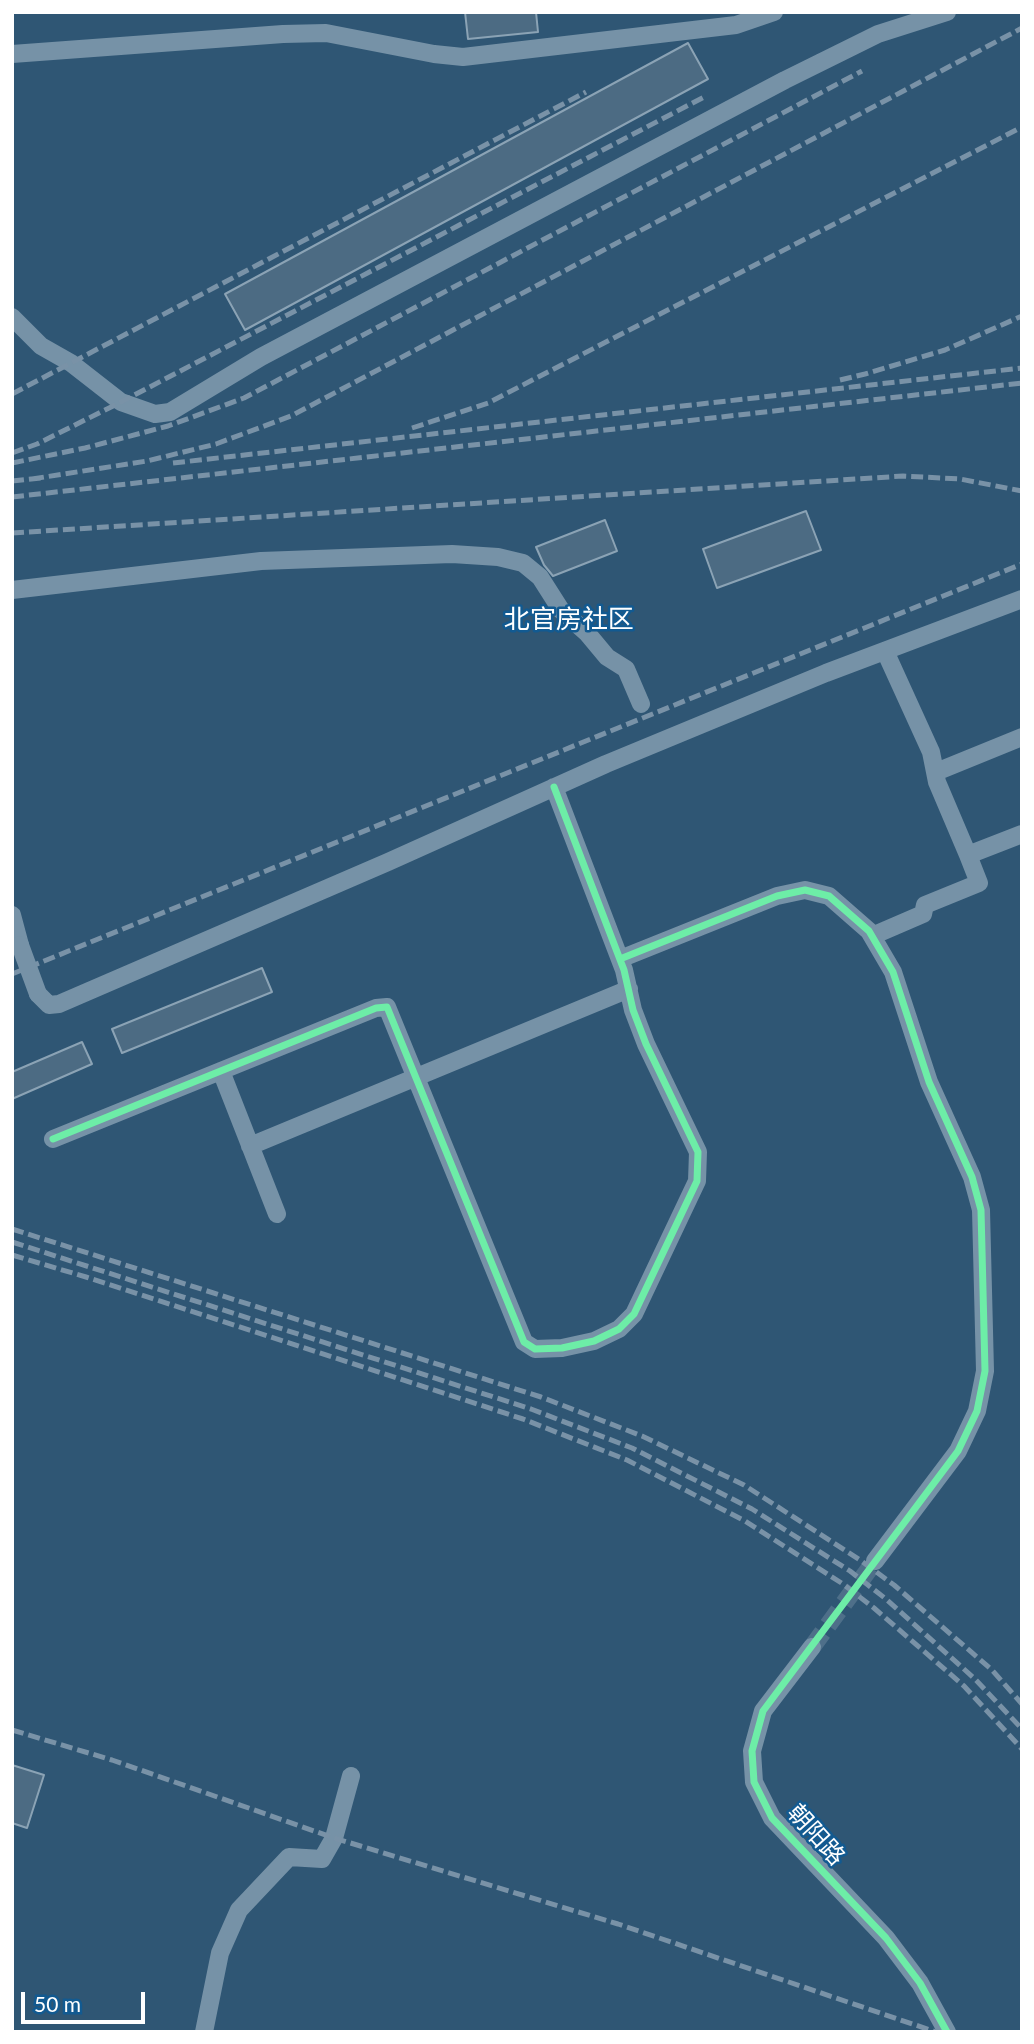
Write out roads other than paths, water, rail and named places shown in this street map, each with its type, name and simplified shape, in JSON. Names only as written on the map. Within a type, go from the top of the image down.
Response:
[{"type":"street","points":[[12,54],[326,33],[463,57],[774,12]]},
{"type":"street","points":[[12,317],[41,346],[71,363],[121,402],[155,414],[170,412],[261,357],[785,80],[878,34],[947,12]]},
{"type":"street","points":[[12,590],[261,561],[439,555],[498,557],[523,563],[540,577],[561,610],[587,633],[607,657],[626,669],[641,704]]},
{"type":"street","points":[[15,931],[38,994],[49,1005],[59,1004],[554,787],[826,673],[1022,599]]},
{"type":"street","points":[[872,936],[923,914],[925,905],[979,883],[937,782],[931,752],[885,651]]},
{"type":"street","points":[[936,772],[1022,737]]},
{"type":"street","points":[[53,1139],[376,1008],[387,1007],[524,1342],[535,1349],[562,1348],[594,1340],[619,1329],[634,1314],[697,1181],[698,1152],[646,1044],[620,959],[554,787]]},
{"type":"street","points":[[968,855],[1022,834]]},
{"type":"street","points":[[620,959],[777,896],[805,890],[829,896],[872,936],[893,972],[929,1082],[972,1177],[981,1210],[985,1371],[977,1411],[958,1451],[875,1561]]},
{"type":"street","points":[[250,1146],[629,989]]},
{"type":"street","points":[[221,1071],[277,1214]]},
{"type":"street","name":"朝阳路","points":[[812,1647],[763,1711],[752,1751],[754,1782],[772,1818],[886,1938],[920,1983],[947,2032]]},
{"type":"street","points":[[204,2032],[220,1952],[239,1910],[289,1857],[322,1859],[334,1838],[351,1776]]},
{"type":"tunnel","points":[[812,1647],[875,1561]]},
{"type":"railway","points":[[32,479],[147,461],[216,444],[291,416],[1022,28]]},
{"type":"railway","points":[[12,463],[85,448],[168,426],[244,398],[862,71]]},
{"type":"railway","points":[[12,394],[586,92]]},
{"type":"railway","points":[[12,453],[37,444],[121,402],[706,96]]},
{"type":"railway","points":[[412,428],[488,403],[1022,127]]},
{"type":"railway","points":[[840,380],[945,350],[1022,316]]},
{"type":"railway","points":[[173,463],[1022,368]]},
{"type":"railway","points":[[12,497],[1022,383]]},
{"type":"railway","points":[[12,533],[903,476],[960,479],[1022,491]]},
{"type":"railway","points":[[12,481],[41,478]]},
{"type":"railway","points":[[12,974],[1022,564]]},
{"type":"railway","points":[[12,1229],[541,1397],[642,1436],[744,1485],[860,1560],[894,1585],[992,1670],[1022,1704]]},
{"type":"railway","points":[[12,1242],[531,1409],[632,1448],[752,1509],[850,1571],[886,1599],[975,1679],[1022,1729]]},
{"type":"railway","points":[[12,1255],[523,1419],[627,1460],[745,1521],[843,1584],[964,1686],[1022,1749]]},
{"type":"railway","points":[[12,1730],[112,1760],[334,1838],[618,1924],[936,2032]]},
{"type":"district","name":"北官房社区","points":[[569,620]]}]
